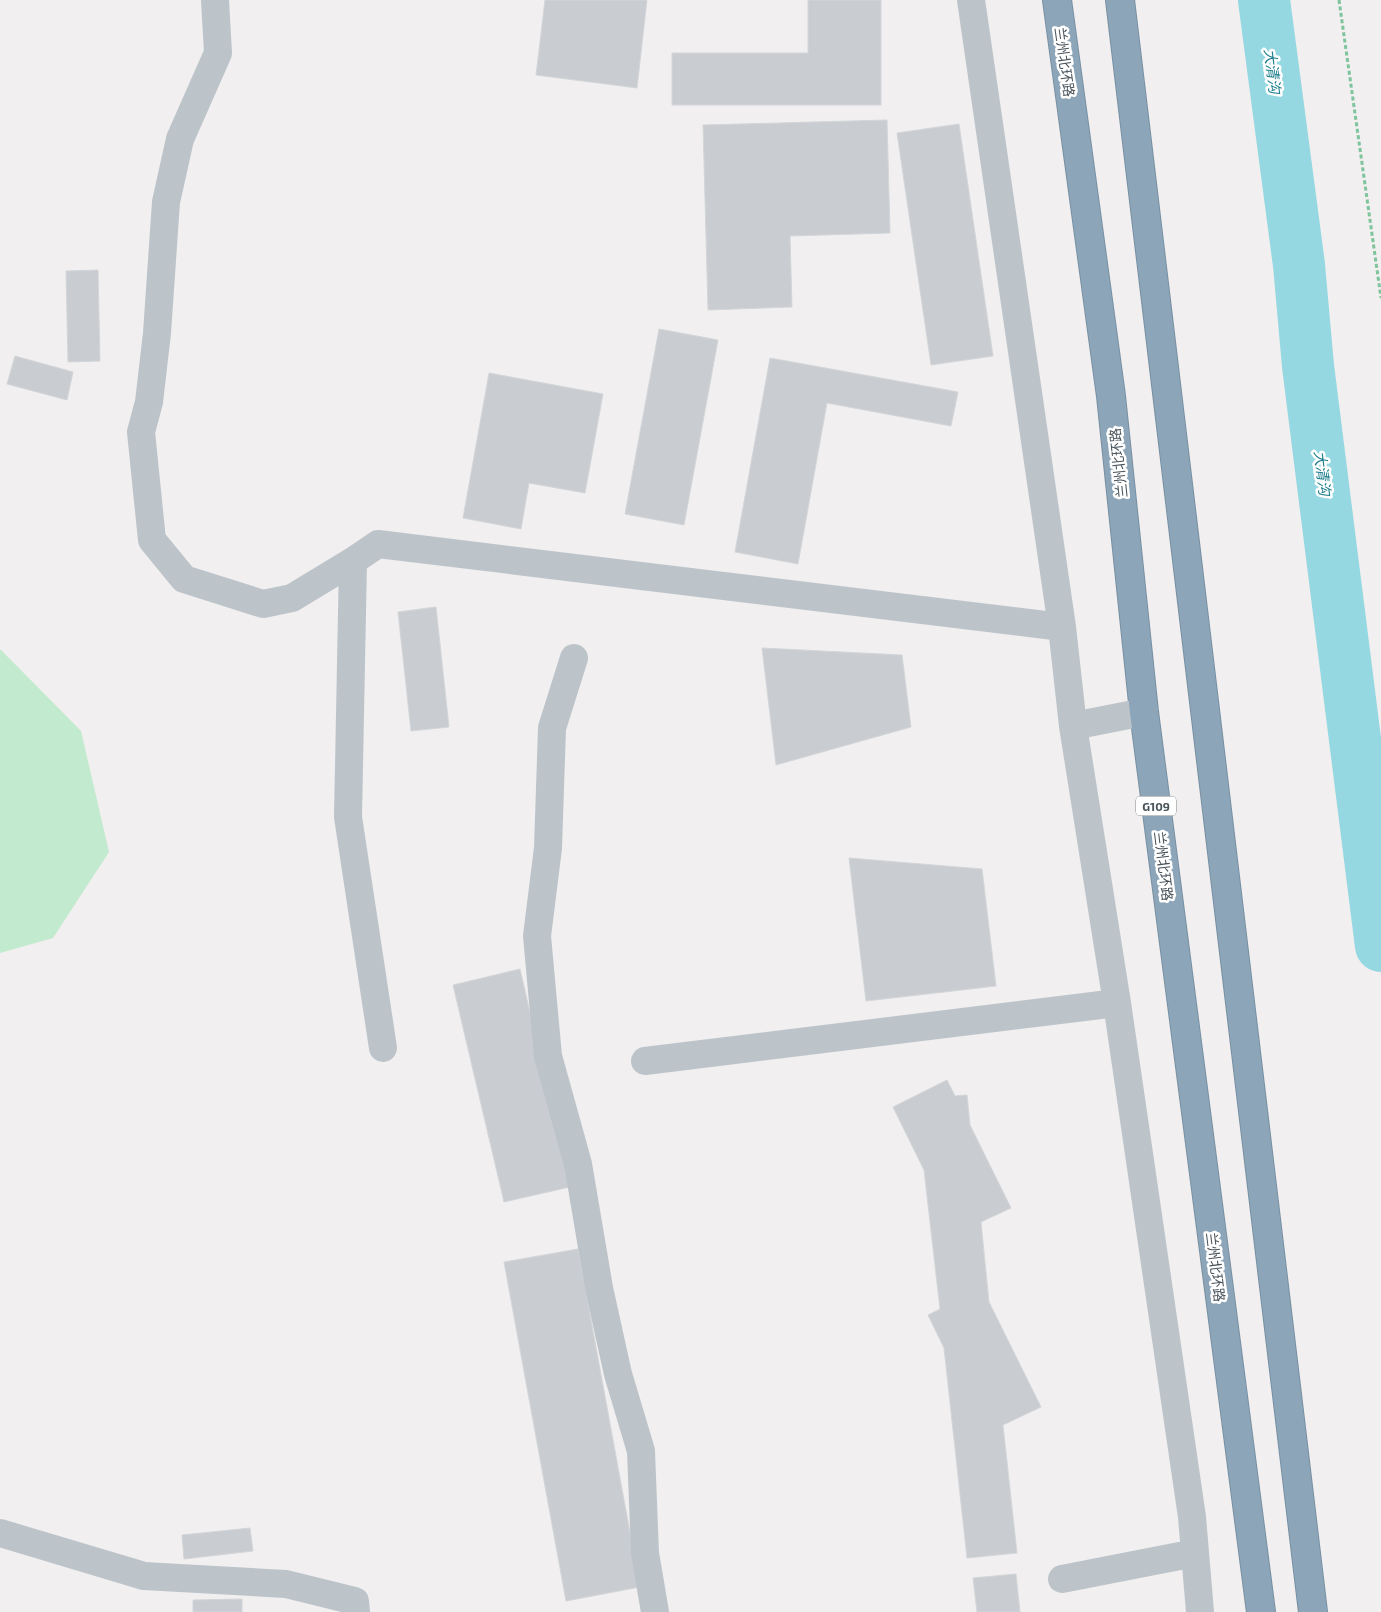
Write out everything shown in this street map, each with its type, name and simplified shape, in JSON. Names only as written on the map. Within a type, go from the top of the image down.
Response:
[{"type":"highway","name":"兰州北环路","points":[[1057,0],[1111,396],[1144,712],[1261,1612]]},
{"type":"highway","points":[[1120,0],[1313,1612]]},
{"type":"street","points":[[215,0],[218,53],[180,139],[166,202],[157,333],[149,402],[141,432],[152,540],[184,579],[262,604],[292,598],[378,544],[1062,627]]},
{"type":"street","points":[[971,0],[1062,627],[1073,726],[1117,1003],[1191,1508],[1200,1612]]},
{"type":"street","points":[[353,561],[348,817],[383,1048]]},
{"type":"street","points":[[574,658],[552,728],[548,848],[536,936],[548,1056],[578,1164],[599,1288],[618,1374],[641,1451],[645,1553],[655,1612]]},
{"type":"street","points":[[1073,726],[1144,712]]},
{"type":"street","points":[[645,1061],[1117,1003]]},
{"type":"street","points":[[0,1533],[144,1576],[286,1584],[354,1600],[356,1612]]},
{"type":"street","points":[[1062,1579],[1195,1553]]},
{"type":"path","points":[[1339,0],[1381,298]]},
{"type":"green space","points":[[0,649],[81,731],[109,852],[53,938],[0,953]]},
{"type":"building","points":[[545,0],[647,0],[637,88],[536,75]]},
{"type":"building","points":[[808,0],[881,0],[881,105],[672,105],[672,53],[808,53]]},
{"type":"building","points":[[887,120],[890,233],[790,236],[792,307],[708,310],[703,125]]},
{"type":"building","points":[[959,124],[993,356],[931,365],[897,133]]},
{"type":"building","points":[[98,270],[100,361],[68,362],[66,271]]},
{"type":"building","points":[[659,329],[718,340],[684,525],[625,514]]},
{"type":"building","points":[[15,356],[73,372],[67,400],[7,384]]},
{"type":"building","points":[[770,358],[958,392],[951,426],[827,403],[798,564],[735,552]]},
{"type":"building","points":[[489,373],[603,394],[585,493],[529,483],[521,529],[463,518]]},
{"type":"building","points":[[436,607],[449,727],[411,731],[398,612]]},
{"type":"building","points":[[762,648],[902,655],[911,727],[776,765]]},
{"type":"building","points":[[849,858],[982,869],[996,986],[866,1001]]},
{"type":"building","points":[[520,969],[570,1187],[504,1202],[453,985]]},
{"type":"building","points":[[947,1080],[955,1096],[967,1095],[970,1125],[1011,1208],[981,1222],[989,1302],[1041,1407],[1003,1425],[1017,1553],[967,1558],[944,1348],[928,1315],[940,1309],[924,1170],[893,1107]]},
{"type":"building","points":[[578,1249],[640,1587],[566,1601],[504,1262]]},
{"type":"building","points":[[250,1528],[253,1551],[184,1559],[182,1535]]},
{"type":"building","points":[[1016,1574],[1020,1612],[977,1612],[973,1578]]},
{"type":"building","points":[[242,1599],[242,1612],[193,1612],[193,1600]]},
{"type":"waterway","name":"大清沟","points":[[1264,0],[1299,265],[1308,366],[1381,946]]}]
